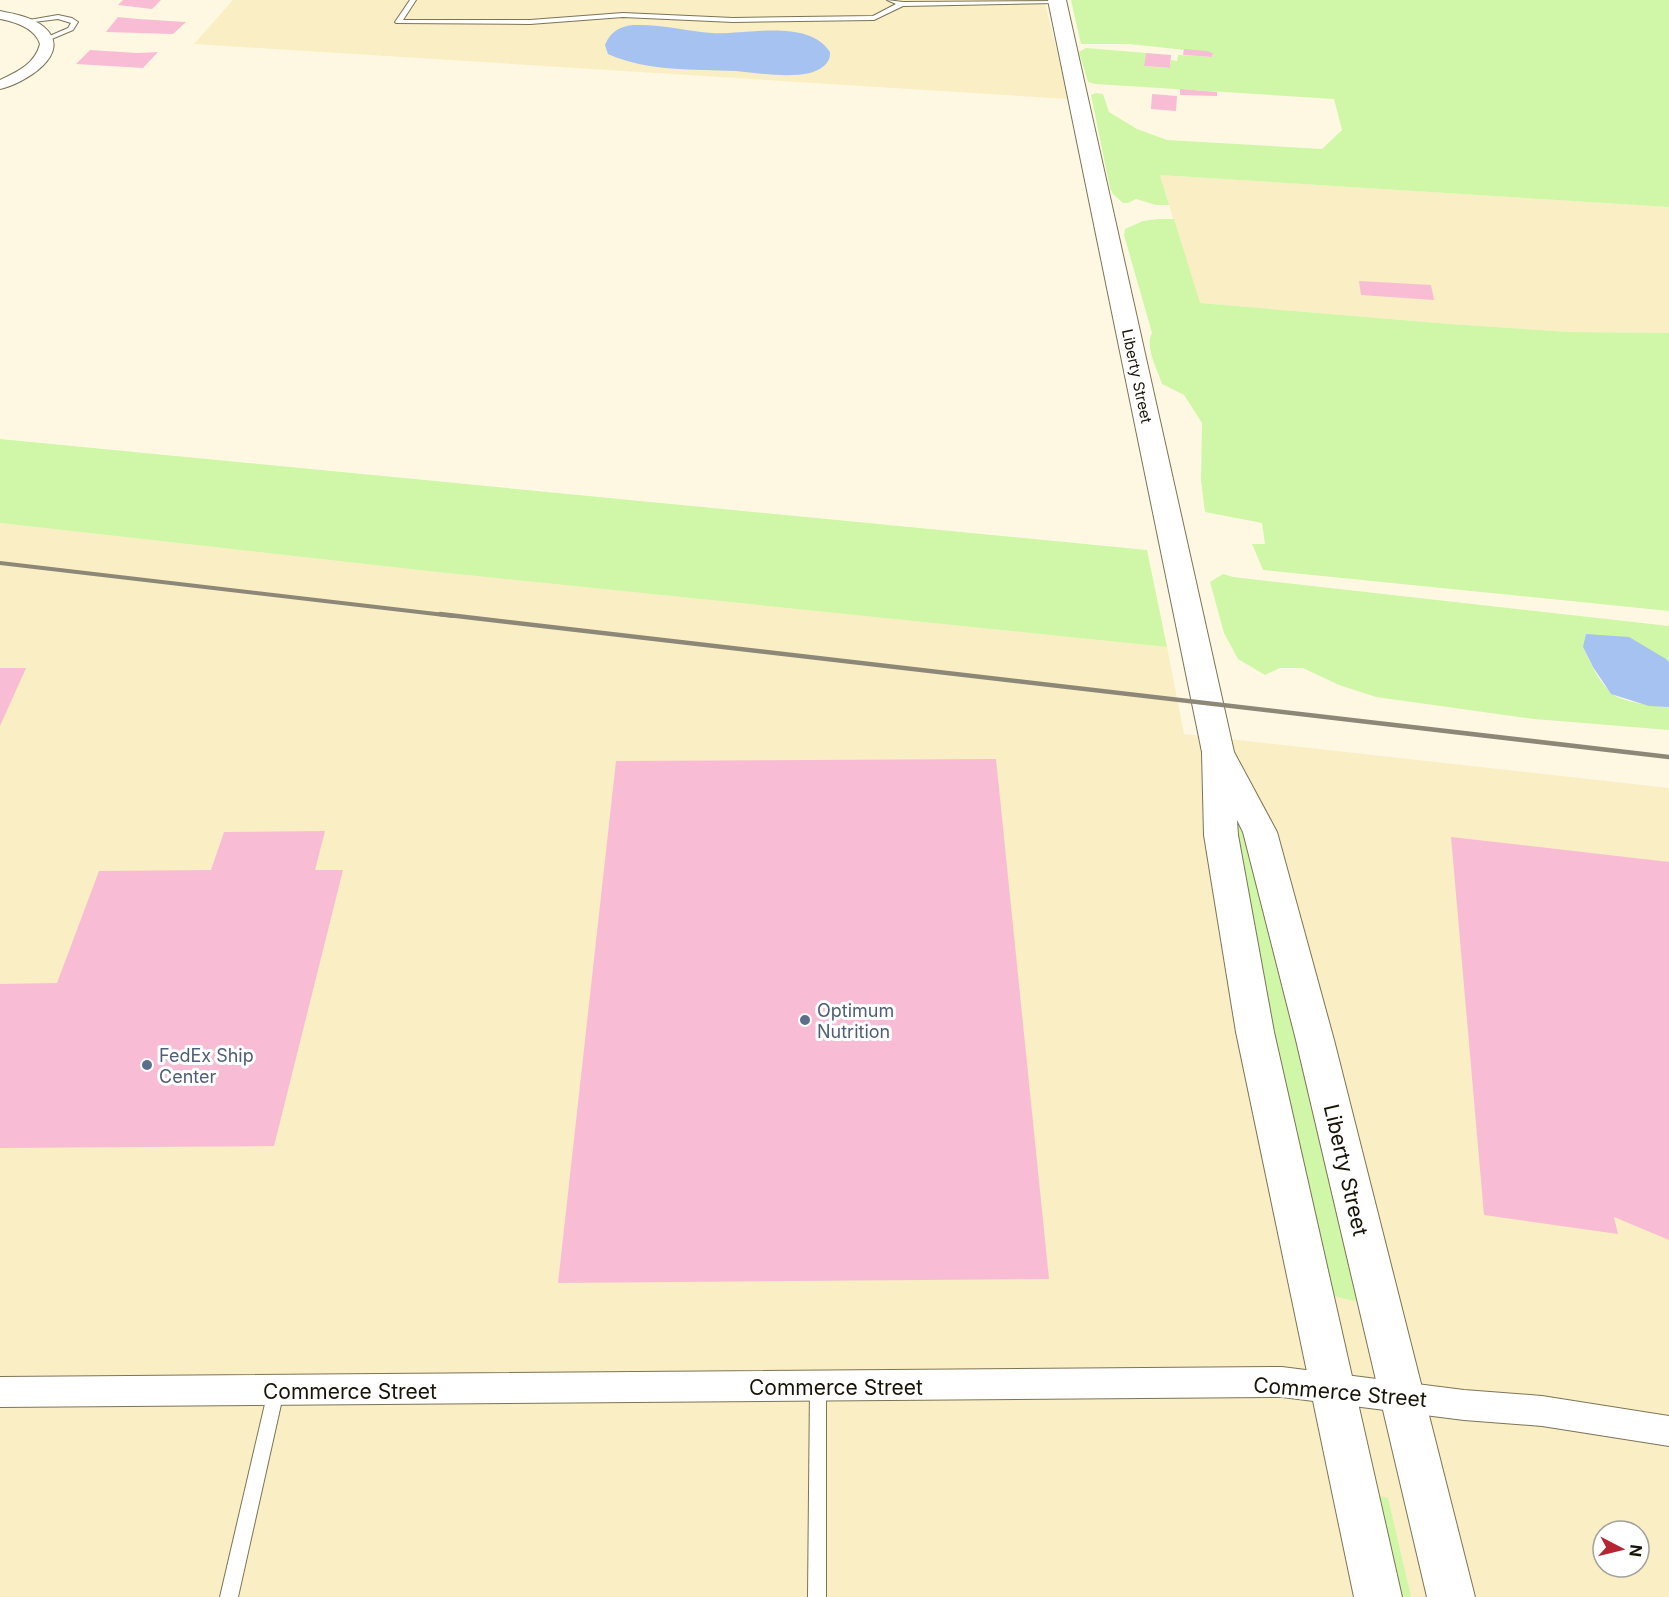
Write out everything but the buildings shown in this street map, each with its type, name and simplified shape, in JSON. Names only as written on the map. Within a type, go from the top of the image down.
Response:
[{"type":"street","name":"Liberty Street","points":[[1057,0],[1218,752],[1221,835],[1255,1032],[1378,1597]]},
{"type":"street","points":[[0,15],[26,21],[35,26],[46,39],[46,50],[37,64],[0,85]]},
{"type":"street","name":"Liberty Street","points":[[1218,752],[1260,832],[1315,1041],[1451,1597]]},
{"type":"street","name":"Commerce Street","points":[[0,1392],[1282,1382],[1464,1405],[1542,1411],[1669,1431]]},
{"type":"lane","points":[[413,0],[398,22],[530,22],[623,15],[733,20],[874,18],[902,4]]},
{"type":"lane","points":[[890,0],[902,4],[1057,0]]},
{"type":"lane","points":[[26,21],[57,18],[71,19],[75,22],[71,29],[46,39]]},
{"type":"lane","points":[[817,1597],[818,1387]]},
{"type":"lane","points":[[229,1597],[276,1391]]},
{"type":"shaded area","points":[[233,0],[1044,0],[1069,99],[194,44]]},
{"type":"shaded area","points":[[1160,175],[1669,207],[1669,333],[1570,332],[1199,303]]},
{"type":"shaded area","points":[[0,523],[437,572],[1167,647],[1184,734],[1669,788],[1669,1597],[0,1597]]},
{"type":"green space","points":[[1071,0],[1669,0],[1669,207],[1160,175],[1169,205],[1156,205],[1136,199],[1123,203],[1110,188],[1091,95],[1096,93],[1103,94],[1109,112],[1137,129],[1167,140],[1322,149],[1342,130],[1334,99],[1088,82],[1079,52],[1086,48],[1146,53],[1144,66],[1169,68],[1171,60],[1177,61],[1178,55],[1212,57],[1213,53],[1129,44],[1081,44]]},
{"type":"green space","points":[[1174,219],[1200,303],[1570,332],[1669,333],[1669,611],[1263,570],[1252,544],[1265,544],[1262,523],[1205,512],[1201,481],[1202,423],[1184,395],[1162,384],[1152,358],[1150,338],[1152,333],[1124,235],[1125,229],[1143,221]]},
{"type":"green space","points":[[0,439],[1147,550],[1167,647],[437,572],[0,523]]},
{"type":"green space","points":[[1223,574],[1233,577],[1669,626],[1669,662],[1666,659],[1583,647],[1591,665],[1610,692],[1638,703],[1669,707],[1669,730],[1534,719],[1376,697],[1339,685],[1303,668],[1280,668],[1265,675],[1238,659],[1224,633],[1210,582]]},
{"type":"green space","points":[[1242,826],[1361,1295],[1354,1301],[1334,1296],[1330,1289],[1265,988],[1234,828]]},
{"type":"green space","points":[[1379,1496],[1388,1498],[1411,1597],[1402,1597]]},
{"type":"water","points":[[634,25],[712,33],[776,30],[792,32],[807,35],[820,42],[830,52],[830,56],[824,66],[814,72],[782,75],[655,67],[608,54],[605,45],[613,33],[620,28]]},
{"type":"water","points":[[1586,634],[1629,637],[1666,659],[1669,662],[1669,707],[1649,706],[1611,694],[1583,647]]},
{"type":"railway","points":[[0,563],[453,616]]},
{"type":"railway","points":[[440,614],[1669,757]]},
{"type":"place","name":"Optimum Nutrition","points":[[805,1020]]},
{"type":"place","name":"FedEx Ship Center","points":[[147,1065]]}]
